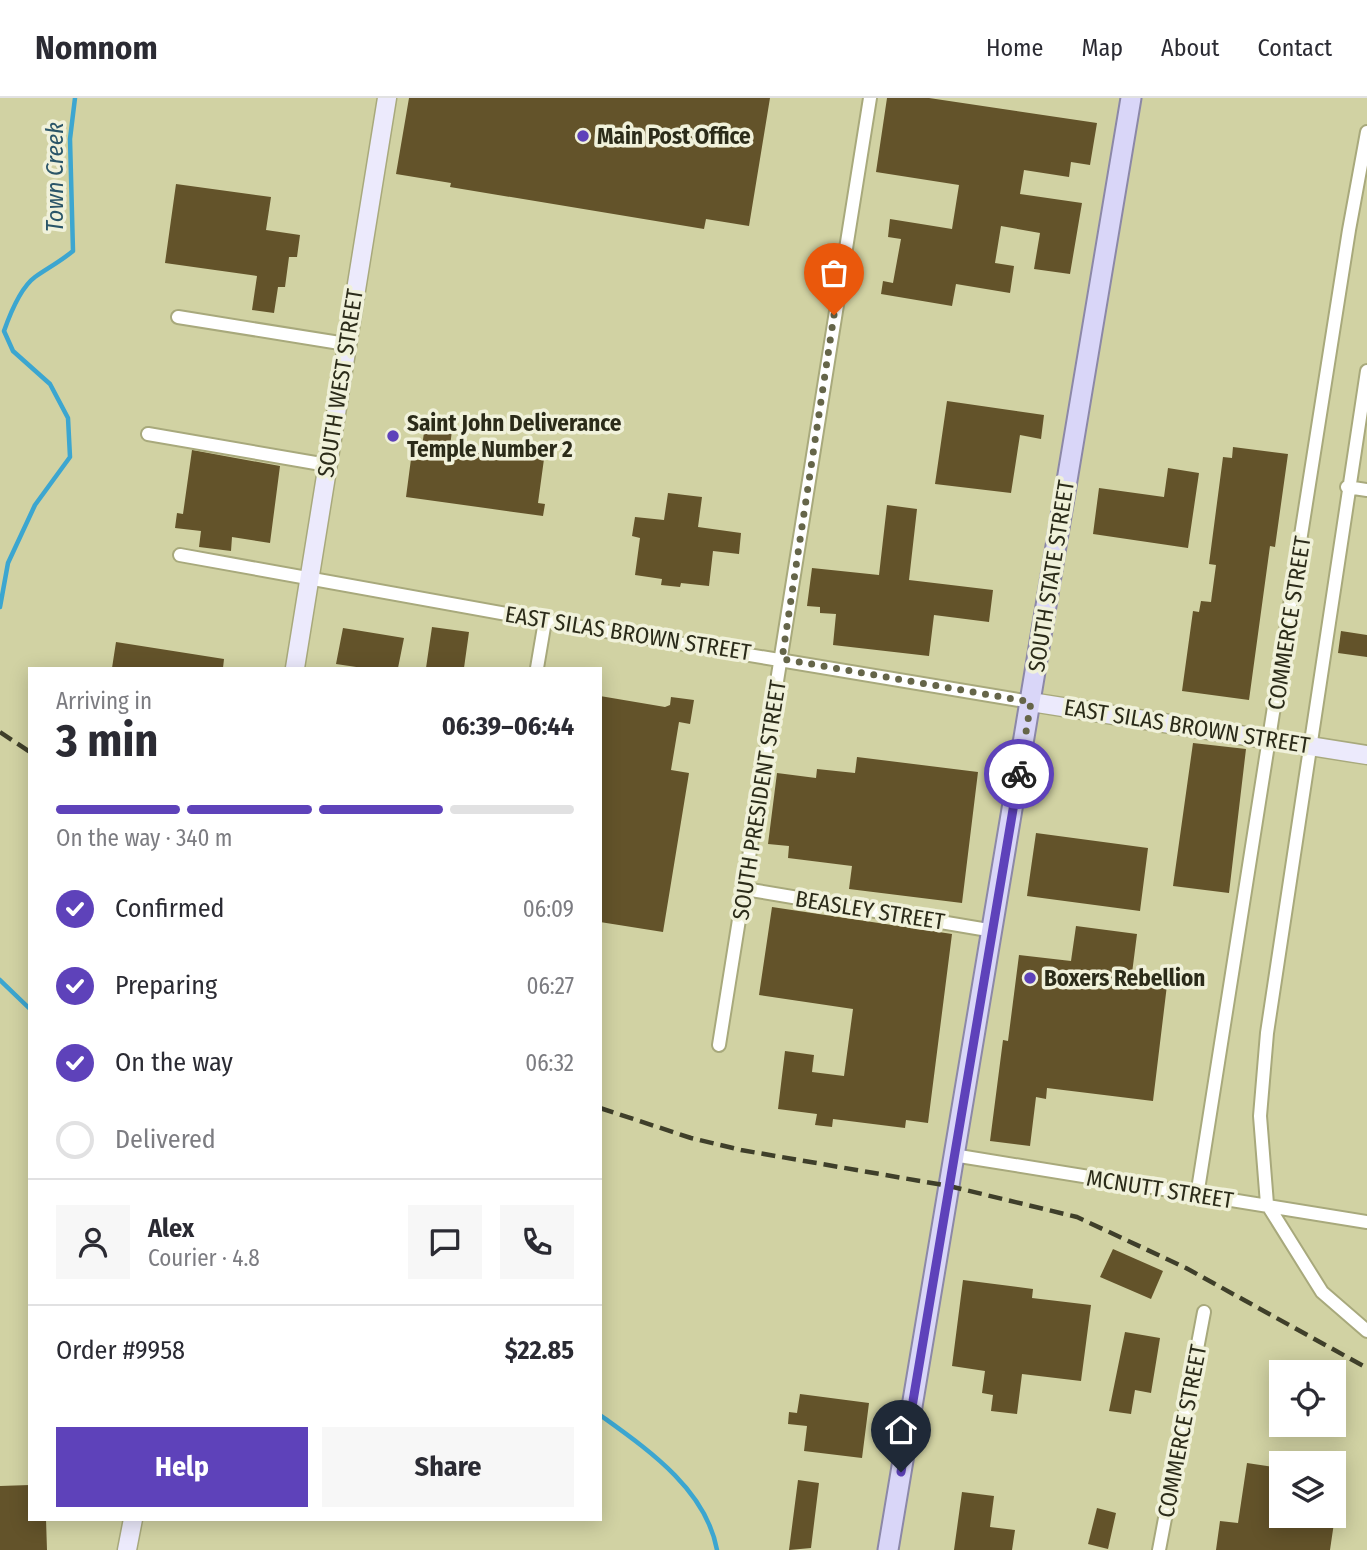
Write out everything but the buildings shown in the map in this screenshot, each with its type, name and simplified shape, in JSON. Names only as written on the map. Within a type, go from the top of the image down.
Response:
[{"type":"main road","name":"SOUTH STATE STREET","points":[[888,1550],[953,1155],[994,931],[1131,98]]},
{"type":"street","name":"SOUTH WEST STREET","points":[[295,667],[387,98]]},
{"type":"street","name":"SOUTH PRESIDENT STREET","points":[[719,1045],[870,98]]},
{"type":"street","name":"COMMERCE STREET","points":[[1197,1196],[1349,230],[1367,132]]},
{"type":"street","points":[[178,317],[346,344]]},
{"type":"street","name":"COMMERCE STREET","points":[[1267,1204],[1261,1116],[1267,1033],[1347,487],[1367,371]]},
{"type":"street","points":[[148,434],[327,465]]},
{"type":"street","points":[[1347,487],[1367,490]]},
{"type":"street","name":"EAST SILAS BROWN STREET","points":[[180,555],[545,621],[1031,702],[1367,754]]},
{"type":"street","points":[[537,667],[545,621]]},
{"type":"street","name":"BEASLEY STREET","points":[[746,889],[994,931]]},
{"type":"street","name":"MCNUTT STREET","points":[[953,1155],[1367,1222]]},
{"type":"street","points":[[1267,1204],[1322,1292],[1367,1331]]},
{"type":"street","name":"COMMERCE STREET","points":[[1159,1550],[1204,1312]]},
{"type":"street","points":[[127,1550],[133,1521]]},
{"type":"waterway","name":"Town Creek","points":[[0,607],[8,563],[35,505],[70,457],[68,418],[50,384],[13,351],[4,331],[16,302],[30,282],[73,251],[70,139],[75,98]]},
{"type":"waterway","name":"Town Creek","points":[[0,980],[28,1007]]},
{"type":"waterway","name":"Town Creek","points":[[602,1416],[655,1457],[688,1489],[711,1528],[717,1550]]},
{"type":"railway","points":[[0,732],[28,751]]},
{"type":"railway","points":[[602,1109],[691,1138],[741,1150],[949,1186],[1077,1217],[1186,1268],[1367,1368]]},
{"type":"way so far","points":[[834,315],[782,659],[1031,702],[1019,774]]},
{"type":"place","name":"Main Post Office","points":[[583,136]]},
{"type":"place","name":"Saint John Deliverance Temple Number 2","points":[[393,436]]},
{"type":"place","name":"Boxers Rebellion","points":[[1030,978]]},
{"type":"route","points":[[901,1472],[1019,774]]}]
